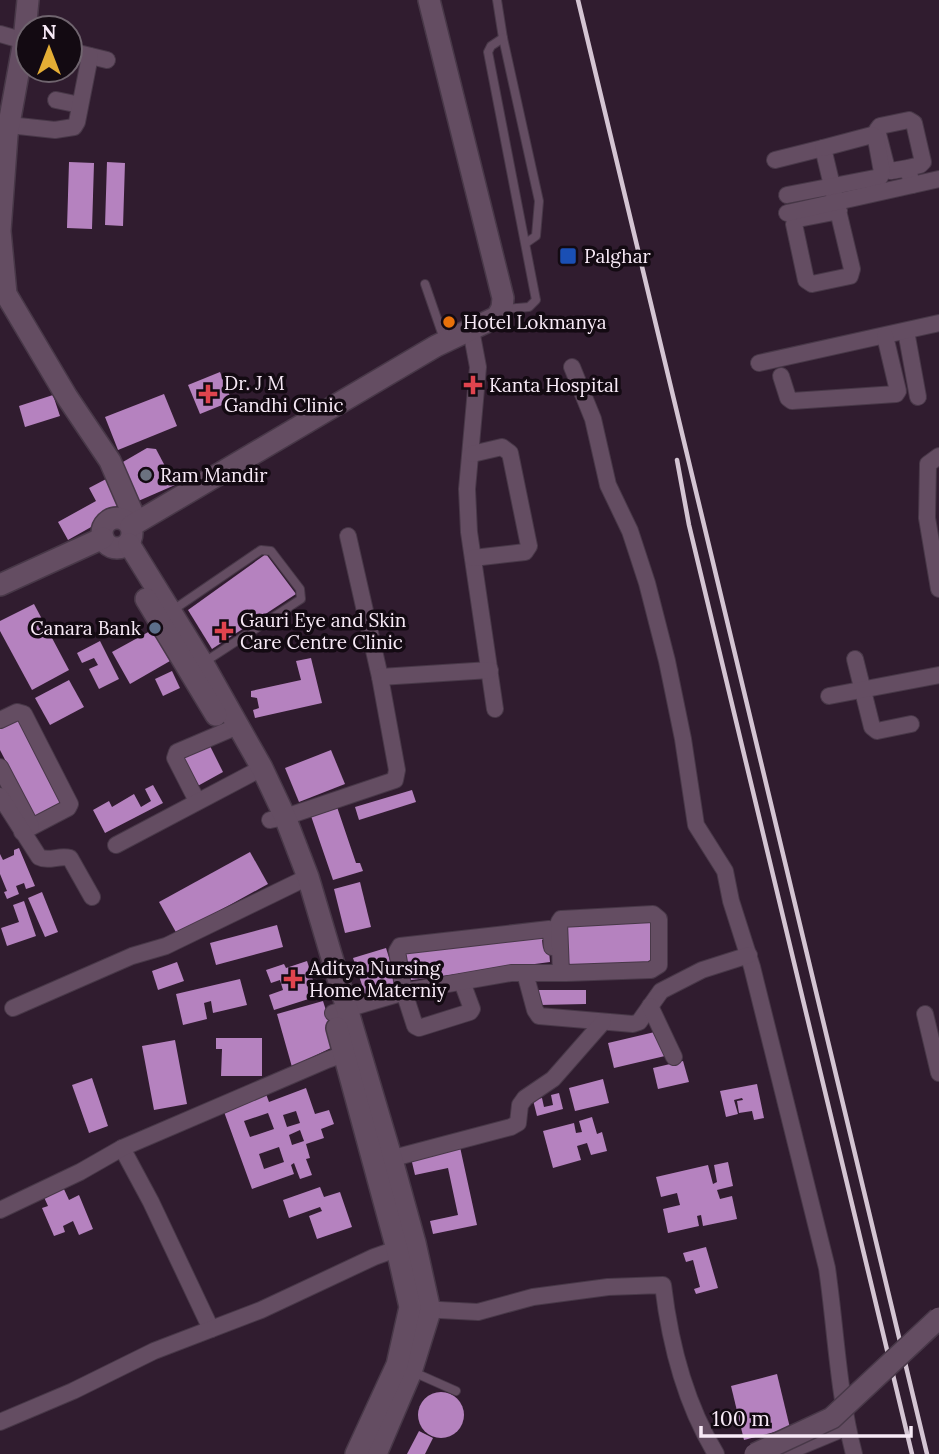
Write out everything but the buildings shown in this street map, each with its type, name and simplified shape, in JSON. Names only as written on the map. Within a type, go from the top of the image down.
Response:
[{"type":"street","points":[[0,585],[120,539],[445,342],[497,317],[503,298],[429,0]]},
{"type":"street","points":[[84,54],[107,60]]},
{"type":"street","points":[[9,125],[69,129],[77,122],[90,56]]},
{"type":"street","points":[[17,84],[9,125],[0,231],[6,294],[67,397],[110,461],[132,512],[120,539]]},
{"type":"street","points":[[55,100],[80,105]]},
{"type":"street","points":[[775,160],[872,135],[876,139],[882,172],[880,177],[836,200],[798,219],[794,224],[806,281],[813,284],[850,276],[852,269],[836,200],[823,148]]},
{"type":"street","points":[[908,168],[912,185]]},
{"type":"street","points":[[787,213],[939,179]]},
{"type":"street","points":[[787,195],[836,200]]},
{"type":"street","points":[[759,363],[939,323]]},
{"type":"street","points":[[471,330],[478,367],[467,489],[473,558],[495,709]]},
{"type":"street","points":[[906,331],[918,397]]},
{"type":"street","points":[[781,376],[788,398],[792,401],[895,394],[898,391],[885,336]]},
{"type":"street","points":[[572,367],[593,419],[608,485],[630,531],[647,583],[683,739],[696,825],[725,871],[731,901],[749,955],[827,1268],[834,1318],[838,1381],[854,1454]]},
{"type":"street","points":[[472,454],[502,447],[510,453],[529,546],[525,552],[473,558]]},
{"type":"street","points":[[939,456],[928,464],[928,518],[939,589]]},
{"type":"street","points":[[278,819],[395,780],[397,770],[380,677],[348,536]]},
{"type":"street","points":[[120,539],[165,615],[185,638],[196,667],[256,771],[278,819],[302,880],[383,1161],[420,1309],[376,1454]]},
{"type":"street","points":[[855,659],[872,727],[877,731],[911,724]]},
{"type":"street","points":[[380,677],[489,670]]},
{"type":"street","points":[[828,696],[939,675]]},
{"type":"street","points":[[0,720],[17,712],[24,714],[70,804],[68,808],[27,829]]},
{"type":"street","points":[[197,801],[175,758],[177,752],[232,728]]},
{"type":"street","points":[[0,767],[39,857],[45,860],[63,856],[70,858],[92,897]]},
{"type":"street","points":[[116,845],[256,771]]},
{"type":"street","points":[[0,796],[27,829]]},
{"type":"street","points":[[13,1008],[132,957],[166,946],[302,880]]},
{"type":"street","points":[[339,1011],[404,992],[511,974],[557,974],[651,970],[659,965],[659,919],[653,914],[561,919],[557,974]]},
{"type":"street","points":[[462,982],[472,1009],[470,1012],[419,1028],[415,1026],[404,992],[397,951],[400,946],[549,929],[557,974]]},
{"type":"street","points":[[525,974],[534,1010],[539,1016],[633,1024],[639,1022],[662,991],[702,970],[749,955]]},
{"type":"street","points":[[650,1006],[674,1057]]},
{"type":"street","points":[[925,1014],[939,1073]]},
{"type":"street","points":[[383,1161],[518,1123],[520,1105],[525,1098],[554,1079],[603,1022]]},
{"type":"street","points":[[0,1210],[80,1172],[122,1148],[351,1051]]},
{"type":"street","points":[[122,1148],[211,1329]]},
{"type":"street","points":[[0,1422],[73,1391],[154,1351],[261,1310],[374,1257],[406,1246]]},
{"type":"street","points":[[420,1309],[478,1312],[533,1297],[608,1287],[663,1285],[667,1326],[680,1373],[701,1429],[716,1454]]},
{"type":"street","points":[[755,1454],[832,1418],[939,1318]]},
{"type":"street","points":[[356,1454],[404,1368]]},
{"type":"street","points":[[782,1454],[847,1427]]},
{"type":"lane","points":[[497,0],[539,201],[536,236],[526,243]]},
{"type":"lane","points":[[501,309],[528,306],[536,300],[488,52],[491,46],[503,38]]},
{"type":"lane","points":[[425,284],[445,342]]},
{"type":"lane","points":[[165,615],[261,550],[271,551],[300,589],[301,599],[196,667]]},
{"type":"lane","points":[[404,1368],[456,1391]]},
{"type":"railway","points":[[578,0],[927,1454]]},
{"type":"railway","points":[[677,460],[689,525],[912,1454]]},
{"type":"place","name":"Palghar","points":[[568,256]]},
{"type":"place","name":"Hotel Lokmanya","points":[[449,322]]},
{"type":"place","name":"Kanta Hospital","points":[[473,385]]},
{"type":"place","name":"Dr. J M Gandhi Clinic","points":[[208,394]]},
{"type":"place","name":"Ram Mandir","points":[[146,475]]},
{"type":"place","name":"Canara Bank","points":[[155,628]]},
{"type":"place","name":"Gauri Eye and Skin Care Centre Clinic","points":[[224,631]]},
{"type":"place","name":"Aditya Nursing Home Materniy","points":[[293,979]]}]
